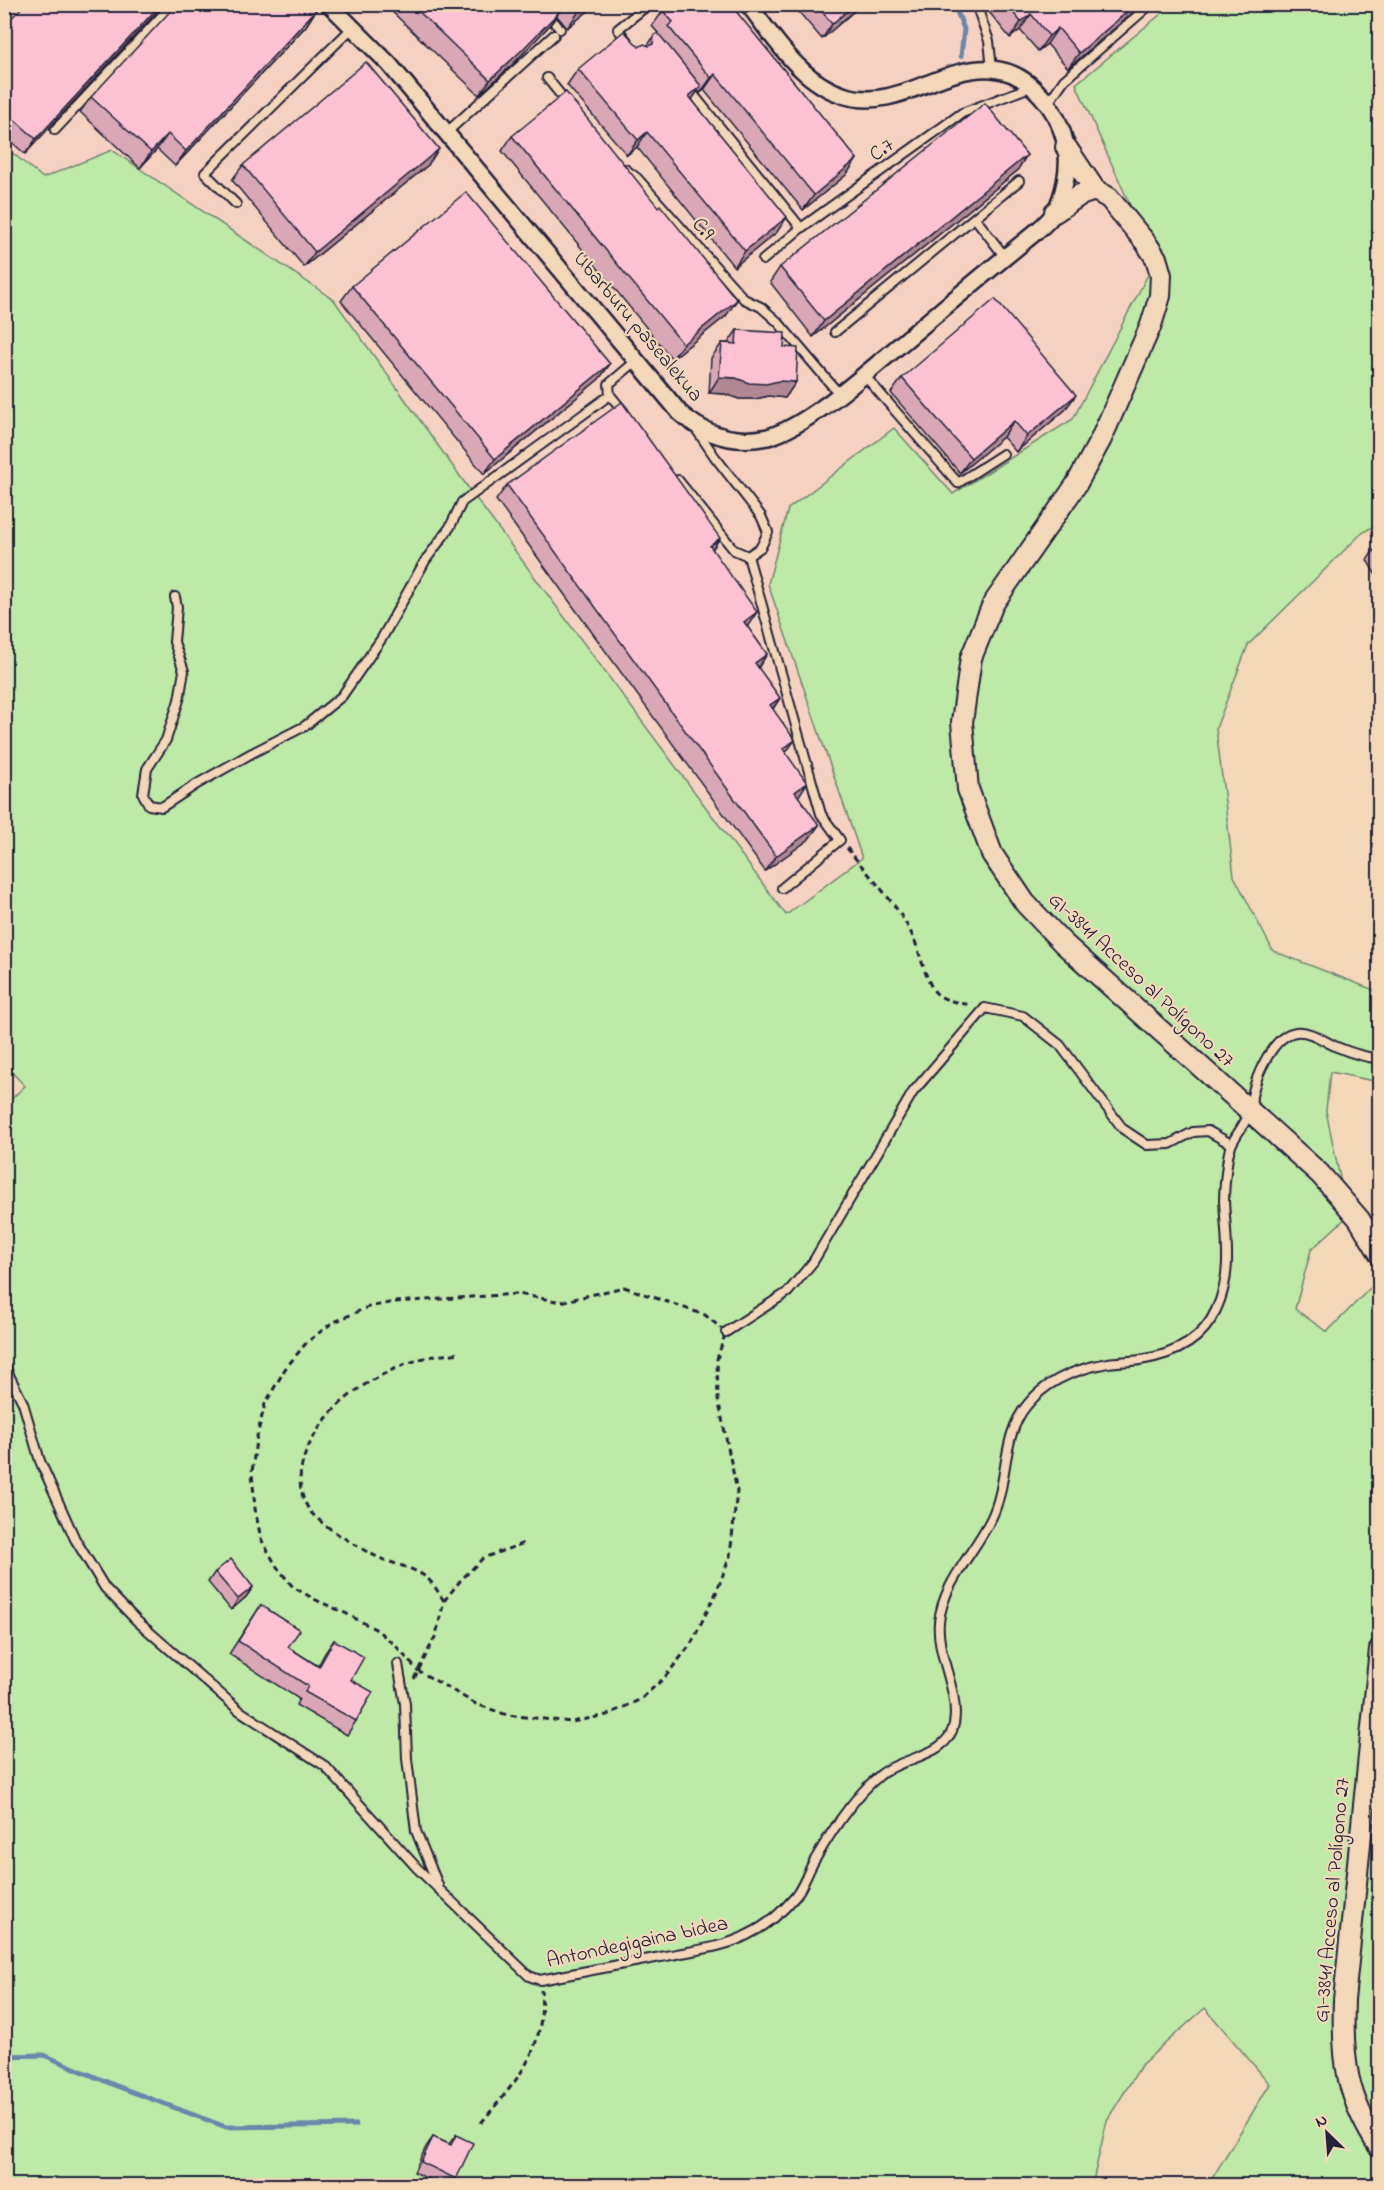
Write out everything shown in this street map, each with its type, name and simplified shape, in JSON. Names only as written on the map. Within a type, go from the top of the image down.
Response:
[{"type":"main road","name":"Ubarburu pasealekua","points":[[1055,212],[1080,195],[1095,190],[1066,147]]},
{"type":"main road","name":"GI-3841 Acceso al Polígono 27","points":[[1095,190],[1109,198],[1156,258],[1161,275],[1160,296],[1151,325],[1101,439],[1076,484],[993,604],[971,658],[962,723],[968,789],[992,854],[1025,903],[1064,943],[1320,1174],[1359,1219],[1380,1254]]},
{"type":"main road","name":"GI-3841 Acceso al Polígono 27","points":[[1380,1649],[1344,2000],[1343,2035],[1345,2067],[1353,2098],[1360,2116],[1380,2148]]},
{"type":"street","name":"Ubarburu pasealekua","points":[[329,4],[389,64],[680,413],[694,425],[709,433],[726,438],[743,439],[764,437],[783,431],[840,395],[1031,236],[1055,212],[1065,180],[1066,147],[1048,102],[1017,77],[992,69],[960,72],[917,89],[887,97],[868,99],[848,97],[824,88],[806,74],[747,4]]},
{"type":"lane","points":[[55,130],[173,4]]},
{"type":"lane","points":[[539,4],[560,29]]},
{"type":"lane","points":[[631,46],[618,29],[649,4]]},
{"type":"lane","points":[[976,4],[988,41],[992,69]]},
{"type":"lane","points":[[1048,102],[1065,80],[1151,4]]},
{"type":"lane","points":[[236,204],[205,173],[353,27]]},
{"type":"lane","points":[[446,133],[554,35]]},
{"type":"lane","points":[[547,78],[576,114]]},
{"type":"lane","points":[[684,84],[801,228]]},
{"type":"lane","name":"C.7","points":[[763,260],[801,228],[962,113],[1030,87]]},
{"type":"lane","name":"C.9","points":[[621,165],[637,178],[744,299],[761,307],[778,322],[840,395]]},
{"type":"lane","points":[[835,332],[1019,182]]},
{"type":"lane","points":[[975,218],[1005,257]]},
{"type":"lane","points":[[632,423],[610,395],[609,384],[636,361]]},
{"type":"lane","points":[[864,375],[958,483],[1003,454]]},
{"type":"lane","points":[[175,597],[177,608],[174,642],[184,671],[179,700],[166,740],[147,769],[143,794],[149,805],[162,807],[197,784],[305,726],[342,696],[382,638],[425,561],[450,527],[462,502],[610,395]]},
{"type":"lane","points":[[694,425],[715,457],[762,516],[768,532],[761,548],[748,556]]},
{"type":"lane","points":[[676,477],[734,550],[748,556]]},
{"type":"lane","points":[[748,556],[821,814],[840,840],[782,888]]},
{"type":"lane","points":[[726,1332],[788,1292],[813,1262],[913,1092],[985,1008],[1023,1016],[1060,1045],[1123,1129],[1147,1144],[1170,1144],[1193,1132],[1208,1131],[1231,1144]]},
{"type":"lane","name":"Antondegigaina bidea","points":[[4,1365],[23,1403],[39,1461],[75,1539],[105,1588],[137,1621],[240,1712],[325,1766],[403,1852],[529,1976],[540,1980],[717,1946],[749,1935],[777,1915],[797,1895],[814,1861],[837,1824],[877,1777],[892,1766],[930,1752],[946,1742],[954,1724],[953,1700],[940,1647],[939,1620],[946,1595],[993,1515],[1004,1477],[1011,1436],[1023,1408],[1043,1387],[1070,1373],[1106,1363],[1173,1353],[1197,1338],[1215,1312],[1227,1280],[1228,1253],[1224,1197],[1228,1151],[1250,1110],[1252,1094],[1266,1059],[1280,1040],[1296,1032],[1313,1035],[1364,1057],[1380,1059]]},
{"type":"lane","points":[[398,1664],[405,1704],[407,1759],[416,1830],[439,1889]]},
{"type":"path","points":[[840,840],[900,914],[914,938],[927,976],[936,993],[954,1001],[985,1008]]},
{"type":"path","points":[[624,1287],[705,1315],[726,1332],[717,1359],[718,1399],[737,1491],[730,1556],[716,1593],[692,1644],[665,1677],[641,1699],[607,1715],[572,1722],[507,1715],[476,1704],[417,1670],[396,1646],[377,1630],[293,1587],[277,1567],[261,1539],[255,1509],[252,1472],[256,1440],[265,1404],[285,1369],[307,1342],[332,1323],[368,1307],[394,1302],[518,1294],[561,1302],[624,1287]]},
{"type":"path","points":[[444,1601],[430,1582],[410,1568],[384,1560],[359,1548],[308,1510],[301,1491],[301,1467],[312,1437],[336,1407],[361,1388],[381,1376],[425,1358],[460,1353]]},
{"type":"path","points":[[405,1704],[417,1670],[436,1635],[444,1601],[483,1558],[524,1543]]},
{"type":"path","points":[[482,2123],[532,2057],[540,2032],[542,2004],[540,1980]]},
{"type":"shaded area","points":[[5,5],[1172,5],[1076,84],[1156,261],[1073,419],[953,494],[768,584],[862,858],[786,916],[472,493],[112,150],[43,178],[5,146]]},
{"type":"green space","points":[[1172,5],[1379,5],[1379,523],[1362,533],[1248,645],[1216,728],[1234,876],[1273,951],[1379,992],[1379,1082],[1330,1072],[1326,1111],[1348,1216],[1311,1250],[1295,1309],[1327,1332],[1379,1279],[1379,2185],[1208,2185],[1270,2084],[1205,2008],[1142,2064],[1107,2120],[1093,2181],[1097,2185],[5,2185],[4,1106],[25,1086],[4,1064],[4,146],[43,178],[112,150],[334,300],[472,493],[786,915],[862,858],[768,584],[788,509],[894,428],[953,494],[1073,419],[1155,261],[1076,84]]},
{"type":"building","points":[[25,4],[161,4],[36,139],[4,110],[4,26]]},
{"type":"building","points":[[177,4],[310,4],[316,10],[186,151],[168,134],[151,152],[91,97]]},
{"type":"building","points":[[411,4],[555,4],[560,11],[490,80]]},
{"type":"building","points":[[571,4],[589,4],[578,13]]},
{"type":"building","points":[[670,4],[730,4],[857,159],[814,195],[715,74],[711,78],[668,26],[673,22],[663,11]]},
{"type":"building","points":[[816,4],[855,4],[832,24]]},
{"type":"building","points":[[1006,4],[1136,4],[1079,53],[1058,28],[1049,36],[1031,14],[1021,22]]},
{"type":"building","points":[[624,31],[639,47],[644,44],[649,46],[653,44],[654,36],[658,33],[701,86],[689,96],[787,217],[745,251],[647,132],[638,140],[578,69]]},
{"type":"building","points":[[366,62],[439,149],[315,252],[243,165]]},
{"type":"building","points":[[566,92],[658,207],[660,205],[737,300],[683,344],[512,136]]},
{"type":"building","points":[[985,103],[1027,155],[824,321],[780,267]]},
{"type":"building","points":[[466,192],[610,364],[495,459],[352,286]]},
{"type":"building","points":[[995,299],[1076,395],[1027,436],[1014,421],[971,458],[902,378]]},
{"type":"building","points":[[737,330],[785,333],[784,347],[798,348],[796,382],[749,383],[736,378],[719,377],[722,343],[736,344]]},
{"type":"building","points":[[622,402],[720,538],[710,546],[757,612],[744,622],[767,654],[755,663],[780,698],[770,705],[795,740],[783,749],[807,783],[795,792],[819,825],[776,856],[507,485]]},
{"type":"building","points":[[1380,546],[1380,559],[1374,550]]},
{"type":"building","points":[[231,1559],[253,1587],[238,1599],[215,1572]]},
{"type":"building","points":[[261,1605],[300,1630],[288,1647],[319,1667],[334,1640],[364,1657],[351,1680],[373,1692],[356,1721],[305,1692],[308,1686],[238,1641]]},
{"type":"building","points":[[456,2135],[473,2143],[456,2179],[421,2162],[433,2137],[451,2145]]},
{"type":"waterway","points":[[954,4],[964,29],[961,56]]},
{"type":"waterway","points":[[4,2056],[44,2055],[114,2085],[226,2127],[356,2125]]}]
